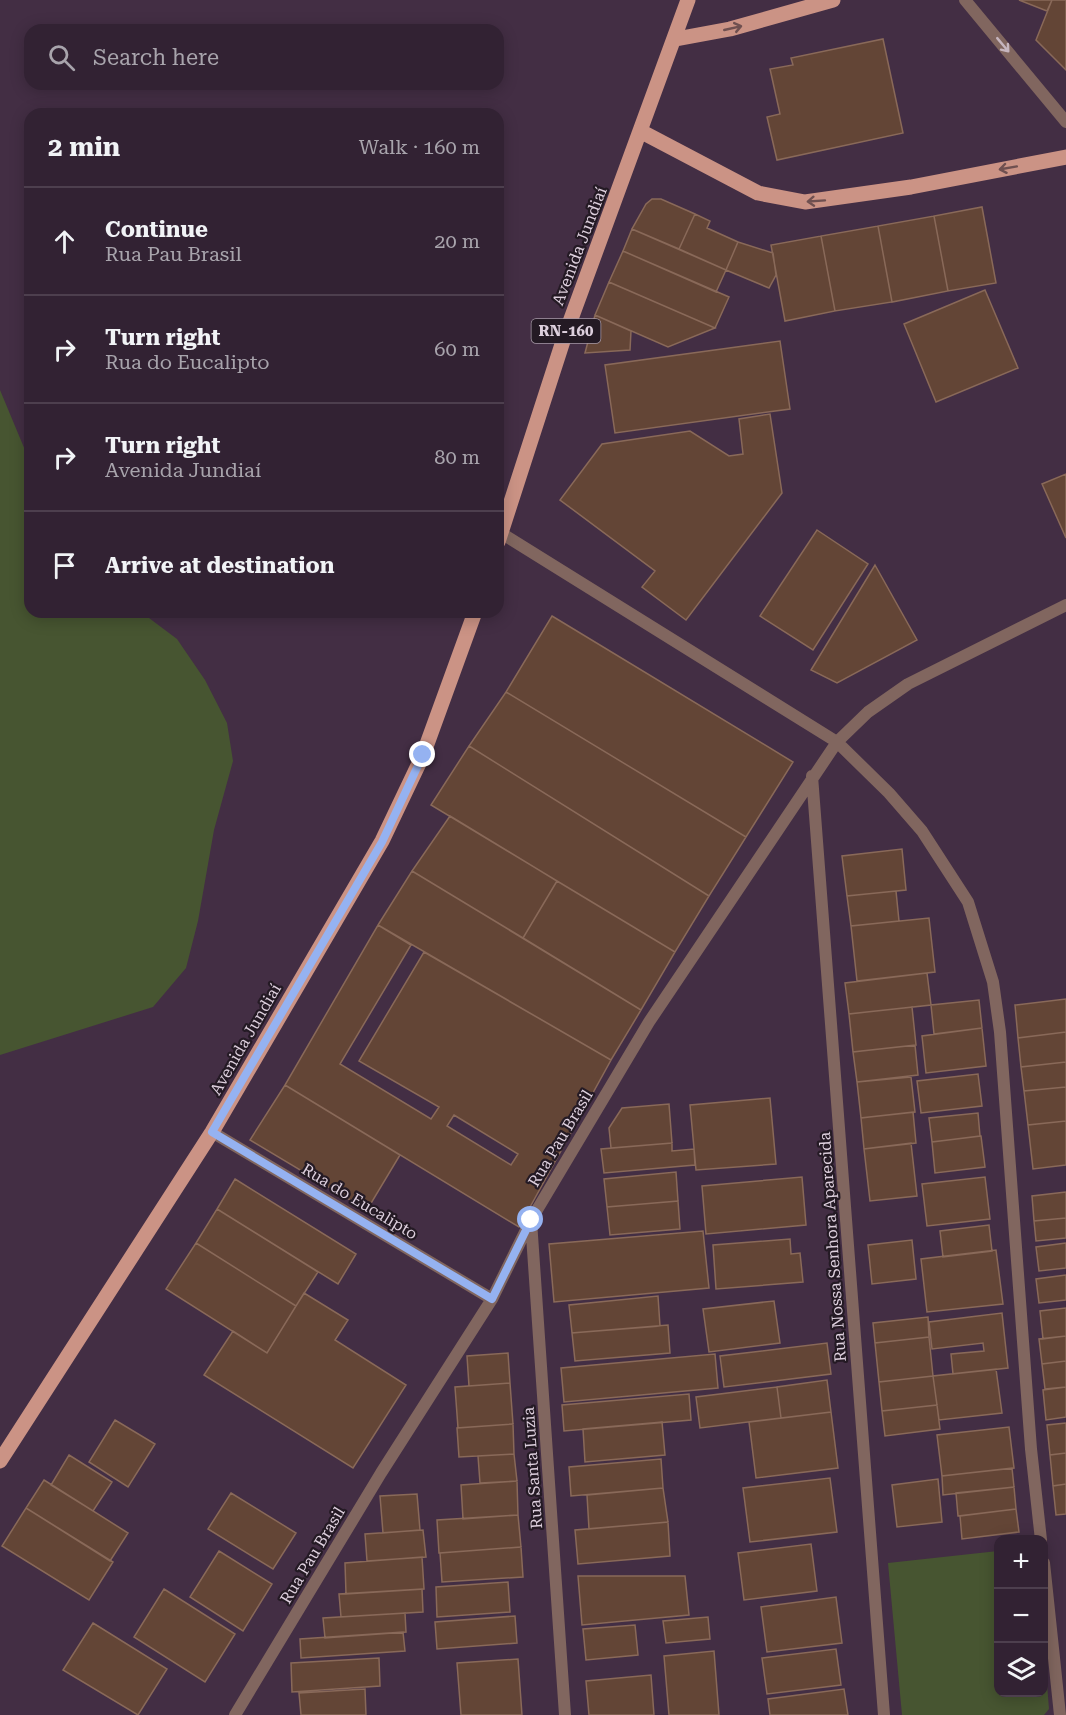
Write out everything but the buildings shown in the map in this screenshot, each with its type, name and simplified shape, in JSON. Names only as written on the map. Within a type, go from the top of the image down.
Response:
[{"type":"main road","name":"Avenida Jundiaí","points":[[504,522],[564,338],[642,132],[688,0]]},
{"type":"main road","points":[[676,39],[740,26],[833,0]]},
{"type":"main road","points":[[642,132],[758,193],[805,202],[888,190],[1066,157]]},
{"type":"main road","name":"Avenida Jundiaí","points":[[0,1461],[212,1132],[382,842],[423,755],[473,618]]},
{"type":"street","points":[[965,0],[1066,122]]},
{"type":"street","points":[[504,540],[837,742],[889,793],[922,831],[968,902],[993,982],[1000,1032],[1031,1449],[1041,1535]]},
{"type":"street","name":"Rua Pau Brasil","points":[[235,1715],[381,1473],[492,1299],[531,1220],[649,1022],[812,776],[837,742],[868,712],[908,684],[1066,605]]},
{"type":"street","name":"Rua Nossa Senhora Aparecida","points":[[812,776],[884,1715]]},
{"type":"street","name":"Rua do Eucalipto","points":[[212,1132],[492,1299]]},
{"type":"street","name":"Rua Santa Luzia","points":[[531,1220],[566,1715]]},
{"type":"street","points":[[1047,1589],[1060,1715]]},
{"type":"green space","points":[[0,390],[24,448],[24,618],[149,618],[177,639],[205,680],[227,723],[233,761],[214,830],[198,921],[186,968],[153,1007],[0,1055]]},
{"type":"green space","points":[[994,1551],[994,1697],[1048,1696],[1049,1709],[1044,1715],[902,1715],[888,1563]]},
{"type":"route","points":[[423,755],[382,842],[212,1132],[492,1299],[531,1220]]}]
